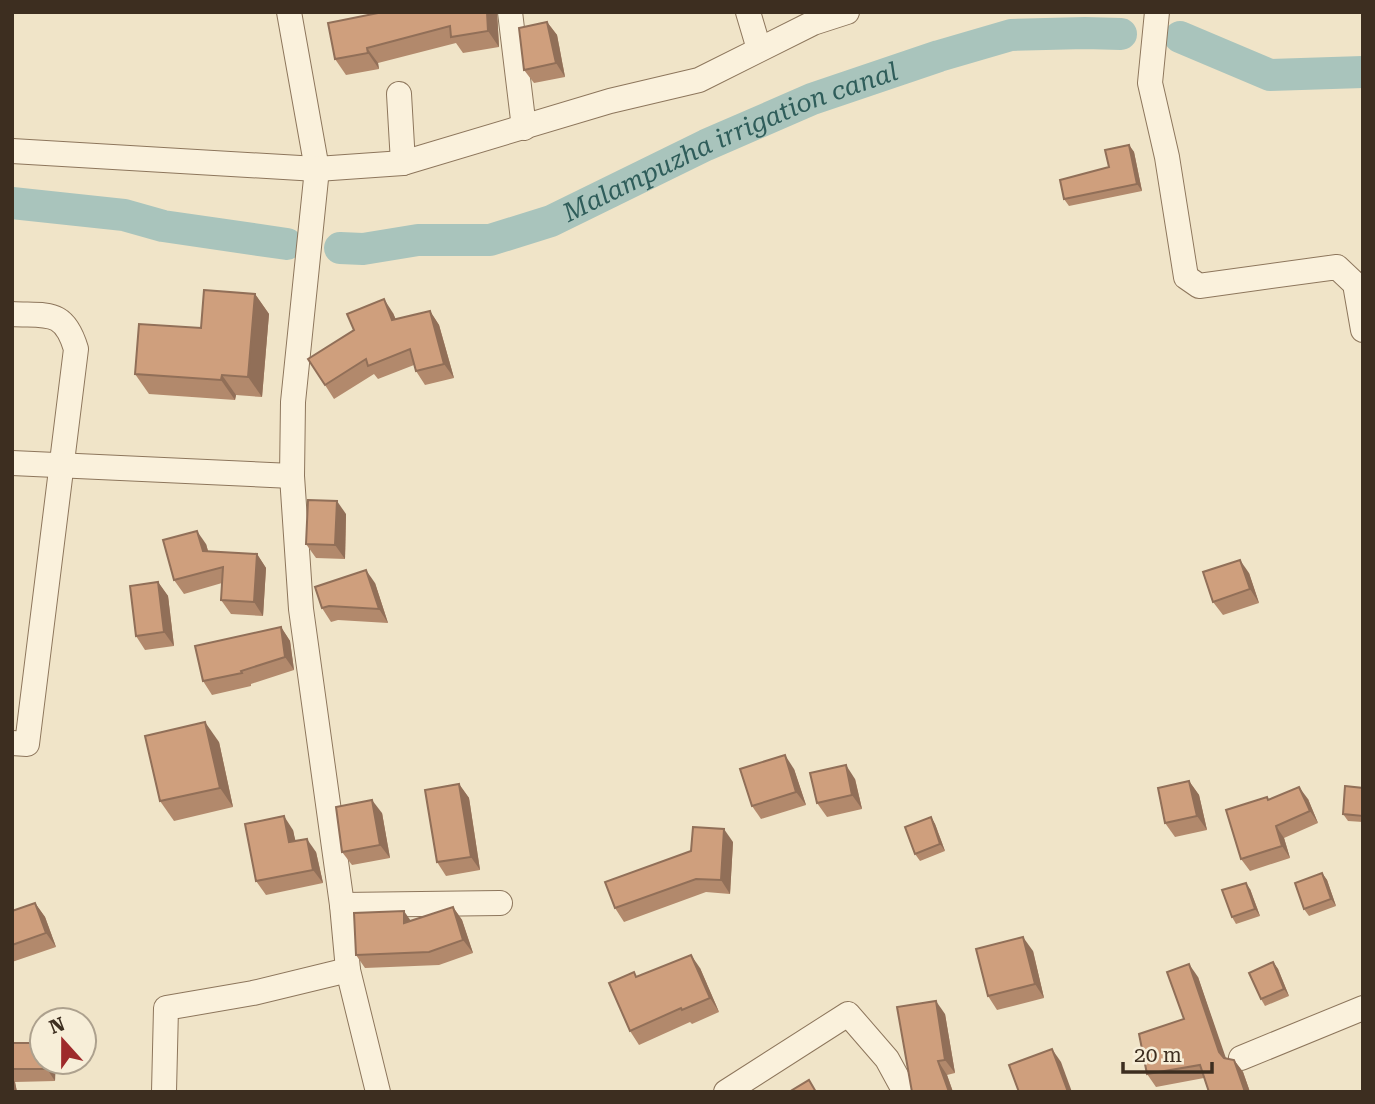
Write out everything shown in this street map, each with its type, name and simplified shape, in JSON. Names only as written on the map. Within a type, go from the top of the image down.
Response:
[{"type":"street","points":[[289,12],[317,169],[293,402],[292,476],[301,608],[342,905],[348,970],[378,1092]]},
{"type":"street","points":[[510,12],[524,128]]},
{"type":"street","points":[[748,12],[759,49]]},
{"type":"street","points":[[12,150],[317,169],[403,163],[610,102],[699,80],[813,23],[847,12]]},
{"type":"street","points":[[1157,12],[1150,83],[1167,157],[1186,277],[1199,286],[1337,267],[1355,284],[1363,330]]},
{"type":"street","points":[[399,94],[403,163]]},
{"type":"street","points":[[12,314],[55,316],[70,328],[76,349],[27,744],[12,743]]},
{"type":"street","points":[[12,463],[292,476]]},
{"type":"street","points":[[342,905],[500,903]]},
{"type":"street","points":[[164,1092],[166,1008],[303,983],[348,970]]},
{"type":"street","points":[[1241,1058],[1363,1008]]},
{"type":"street","points":[[726,1092],[848,1014],[887,1059],[905,1092]]},
{"type":"building","points":[[383,12],[487,12],[488,31],[451,37],[450,26],[367,48],[368,53],[335,59],[328,23]]},
{"type":"building","points":[[547,22],[556,63],[524,70],[519,28]]},
{"type":"building","points":[[1129,145],[1137,184],[1064,199],[1060,180],[1109,167],[1105,150]]},
{"type":"building","points":[[204,290],[255,294],[248,377],[222,375],[221,380],[135,374],[139,324],[201,328]]},
{"type":"building","points":[[384,299],[392,320],[430,311],[444,364],[416,371],[410,349],[368,366],[366,359],[325,385],[308,359],[354,330],[347,314]]},
{"type":"building","points":[[308,500],[337,501],[335,545],[306,544]]},
{"type":"building","points":[[197,531],[203,551],[257,554],[254,602],[221,600],[223,567],[174,580],[163,540]]},
{"type":"building","points":[[1240,560],[1250,589],[1213,602],[1203,572]]},
{"type":"building","points":[[366,570],[379,609],[329,606],[322,608],[315,587]]},
{"type":"building","points":[[158,582],[164,632],[136,636],[130,586]]},
{"type":"building","points":[[281,627],[285,657],[241,671],[242,673],[203,681],[195,646]]},
{"type":"building","points":[[205,722],[220,788],[160,801],[145,736]]},
{"type":"building","points":[[785,755],[796,792],[752,806],[740,769]]},
{"type":"building","points":[[846,765],[852,795],[817,803],[810,773]]},
{"type":"building","points":[[1189,781],[1197,816],[1165,823],[1158,788]]},
{"type":"building","points":[[459,784],[471,857],[437,862],[425,790]]},
{"type":"building","points":[[1345,786],[1363,788],[1363,816],[1343,814]]},
{"type":"building","points":[[1299,787],[1310,811],[1276,826],[1282,846],[1241,859],[1226,810],[1267,797],[1268,800]]},
{"type":"building","points":[[372,800],[380,845],[342,852],[336,807]]},
{"type":"building","points":[[284,816],[289,842],[307,839],[313,870],[256,881],[245,824]]},
{"type":"building","points":[[931,817],[940,844],[915,854],[905,827]]},
{"type":"building","points":[[693,827],[724,829],[721,880],[696,879],[615,908],[605,882],[691,851]]},
{"type":"building","points":[[1322,873],[1331,899],[1304,909],[1295,883]]},
{"type":"building","points":[[1246,883],[1255,909],[1232,917],[1222,890]]},
{"type":"building","points":[[35,903],[46,933],[12,945],[12,911]]},
{"type":"building","points":[[453,907],[463,940],[429,952],[356,955],[354,913],[404,911],[404,923]]},
{"type":"building","points":[[1023,937],[1035,984],[988,996],[976,949]]},
{"type":"building","points":[[691,955],[710,998],[630,1031],[609,983],[634,972],[636,977]]},
{"type":"building","points":[[1273,962],[1284,989],[1261,999],[1249,973]]},
{"type":"building","points":[[1189,964],[1219,1052],[1224,1058],[1234,1060],[1245,1092],[1209,1092],[1200,1065],[1147,1074],[1139,1034],[1184,1019],[1167,972]]},
{"type":"building","points":[[936,1001],[945,1060],[938,1061],[949,1092],[912,1092],[897,1007]]},
{"type":"building","points":[[12,1043],[28,1043],[28,1069],[12,1069]]},
{"type":"building","points":[[1052,1049],[1068,1092],[1019,1092],[1009,1065]]},
{"type":"building","points":[[809,1080],[816,1092],[789,1092]]},
{"type":"waterway","name":"Malampuzha irrigation canal","points":[[340,248],[363,249],[418,240],[490,240],[551,221],[706,145],[812,99],[939,56],[1011,35],[1121,34]]},
{"type":"waterway","name":"Malampuzha irrigation canal","points":[[1180,37],[1270,75],[1363,72]]},
{"type":"waterway","name":"Malampuzha irrigation canal","points":[[12,203],[124,215],[163,226],[287,244]]}]
